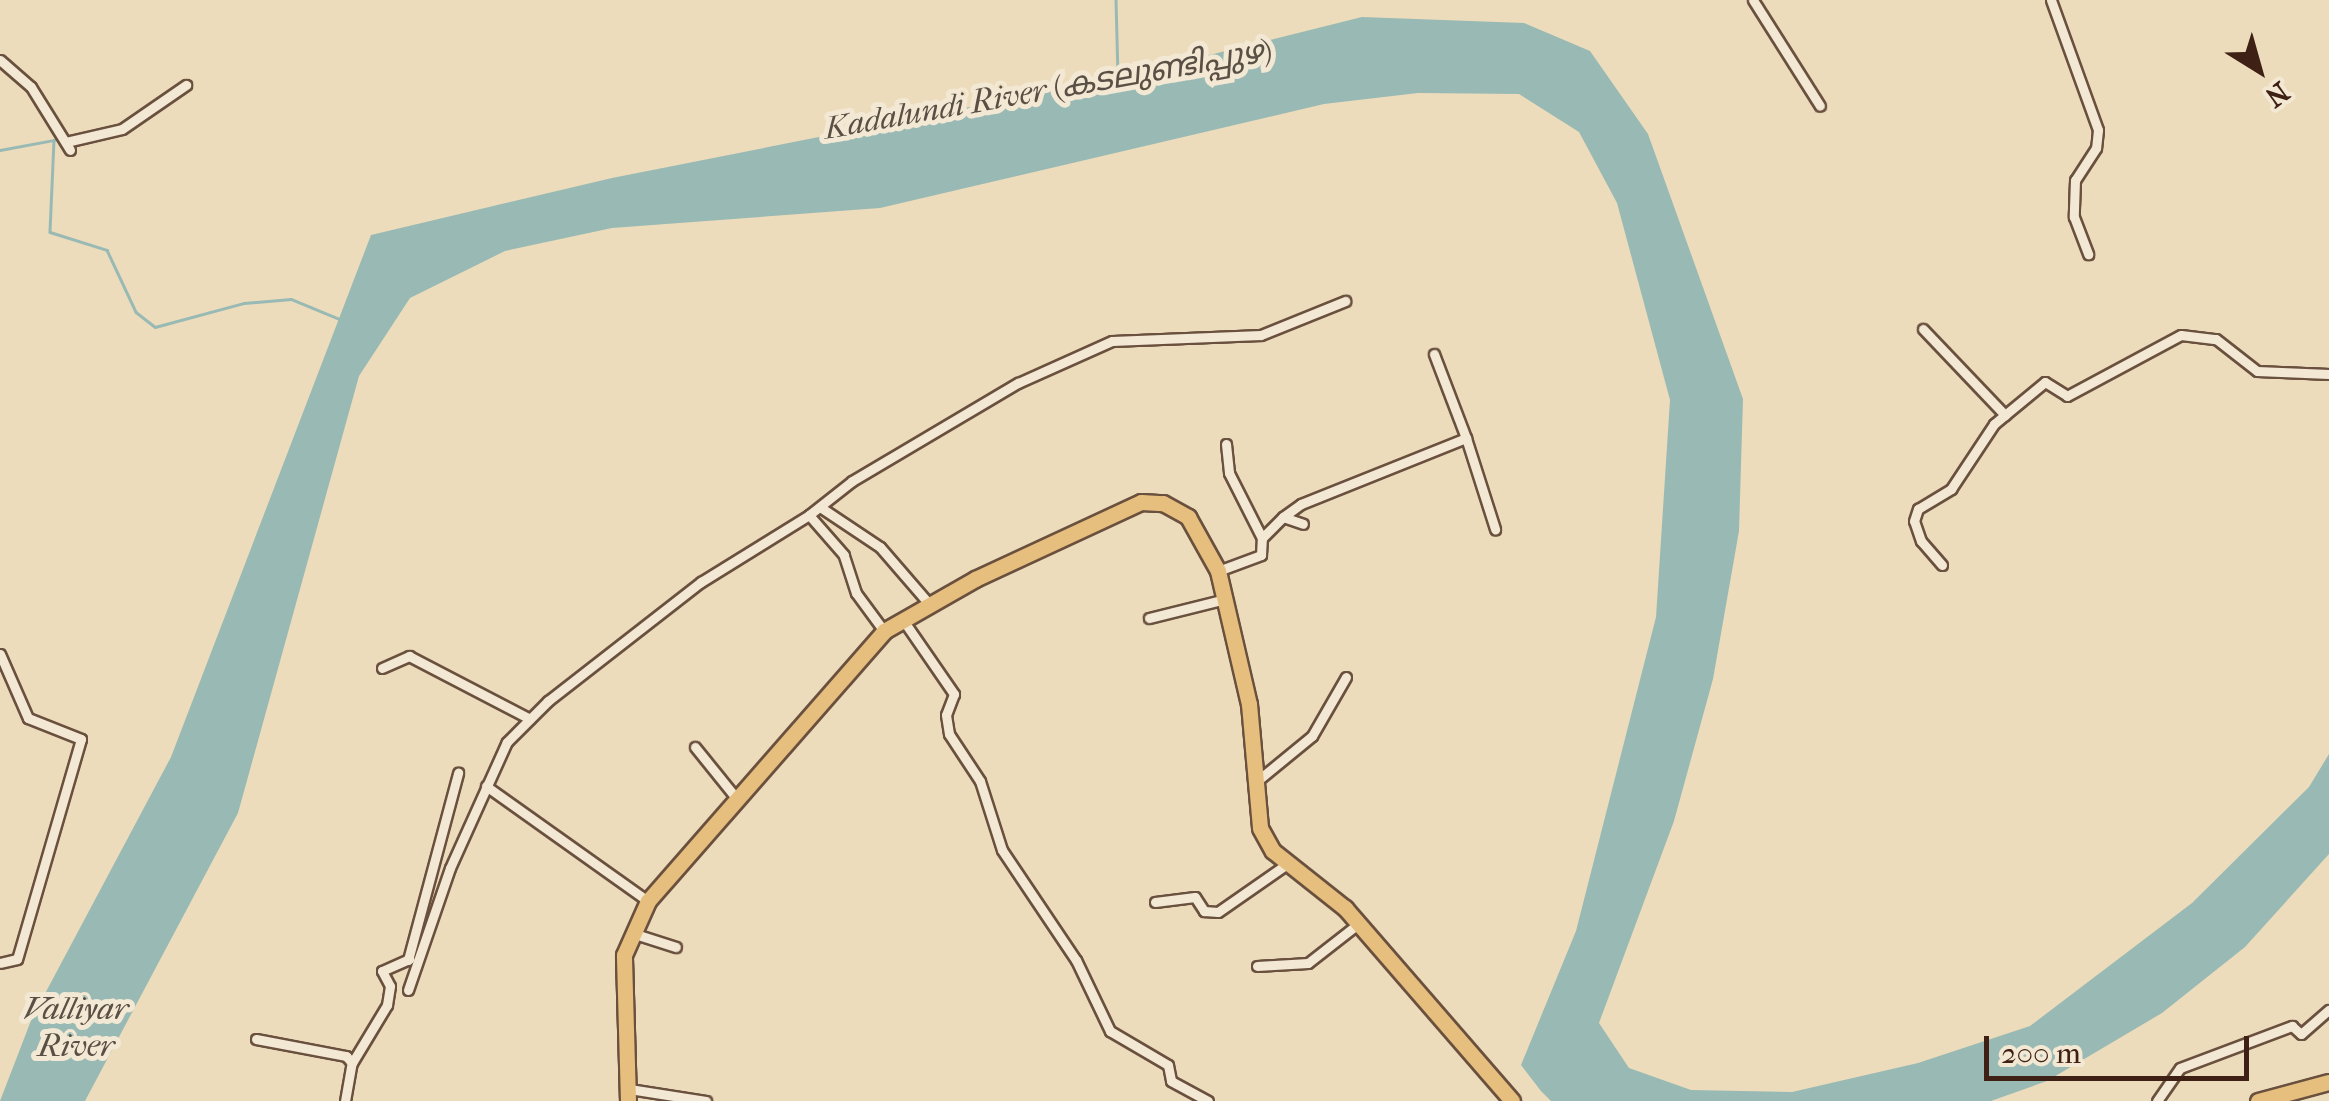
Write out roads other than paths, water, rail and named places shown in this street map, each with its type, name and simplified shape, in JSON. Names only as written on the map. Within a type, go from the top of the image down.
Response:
[{"type":"main road","points":[[629,1095],[622,977],[630,932],[648,900],[739,802],[884,632],[930,605],[1141,502],[1162,503],[1188,517],[1218,572],[1241,655],[1260,828],[1287,864],[1358,924],[1512,1101]]},
{"type":"main road","points":[[2258,1101],[2329,1082]]},
{"type":"street","points":[[1753,0],[1820,106]]},
{"type":"street","points":[[2051,0],[2098,130],[2096,148],[2076,180],[2074,218],[2088,254]]},
{"type":"street","points":[[0,60],[32,87],[68,146],[122,130],[186,86]]},
{"type":"street","points":[[408,990],[486,786],[507,742],[530,719],[701,582],[1018,383],[1112,341],[1261,335],[1346,301]]},
{"type":"street","points":[[1923,329],[2005,415]]},
{"type":"street","points":[[1942,564],[1921,541],[1914,521],[1918,509],[1952,489],[2005,415],[2045,382],[2066,396],[2181,335],[2216,340],[2257,371],[2329,374]]},
{"type":"street","points":[[1434,354],[1495,529]]},
{"type":"street","points":[[1262,538],[1301,504],[1466,438]]},
{"type":"street","points":[[1218,572],[1261,554],[1262,538],[1230,473],[1226,444]]},
{"type":"street","points":[[820,507],[880,547],[930,605]]},
{"type":"street","points":[[810,515],[844,555],[856,593],[884,632]]},
{"type":"street","points":[[1283,518],[1302,524]]},
{"type":"street","points":[[1149,618],[1225,599]]},
{"type":"street","points":[[903,620],[954,694],[946,715],[949,734],[980,781],[1002,850],[1076,960],[1110,1031],[1168,1064],[1171,1081],[1208,1101]]},
{"type":"street","points":[[0,654],[28,718],[81,739],[17,959],[0,963]]},
{"type":"street","points":[[382,668],[409,656],[530,719]]},
{"type":"street","points":[[1257,782],[1312,736],[1346,678]]},
{"type":"street","points":[[696,747],[739,802]]},
{"type":"street","points":[[408,960],[458,773]]},
{"type":"street","points":[[486,786],[648,900]]},
{"type":"street","points":[[1155,902],[1194,897],[1204,911],[1218,912],[1287,864]]},
{"type":"street","points":[[1257,966],[1308,963],[1358,924]]},
{"type":"street","points":[[630,932],[676,947]]},
{"type":"street","points":[[345,1101],[352,1063],[387,1006],[390,986],[382,971],[419,954]]},
{"type":"street","points":[[2158,1101],[2180,1068],[2292,1026],[2301,1034],[2329,1010]]},
{"type":"street","points":[[256,1039],[346,1056],[352,1063]]},
{"type":"street","points":[[629,1095],[706,1101]]},
{"type":"water","name":"Valliyar River","points":[[1362,17],[1524,23],[1590,51],[1648,134],[1743,399],[1739,531],[1713,679],[1674,821],[1599,1023],[1629,1068],[1691,1090],[1792,1092],[1918,1063],[2030,1026],[2192,903],[2309,787],[2329,754],[2329,854],[2245,947],[2162,1013],[2047,1081],[1991,1101],[1551,1101],[1541,1091],[1521,1065],[1576,931],[1656,617],[1670,400],[1617,203],[1579,132],[1519,94],[1418,93],[1324,104],[880,208],[612,228],[505,251],[410,298],[359,376],[238,813],[85,1101],[0,1101],[32,1018],[171,757],[371,235],[612,178],[1117,78]]},
{"type":"waterway","name":"Kadalundi River (കടലുണ്ടിപ്പുഴ)","points":[[1116,0],[1118,78]]},
{"type":"waterway","points":[[0,150],[54,140],[50,232],[107,250],[136,312],[155,327],[244,303],[291,299],[342,320]]}]
